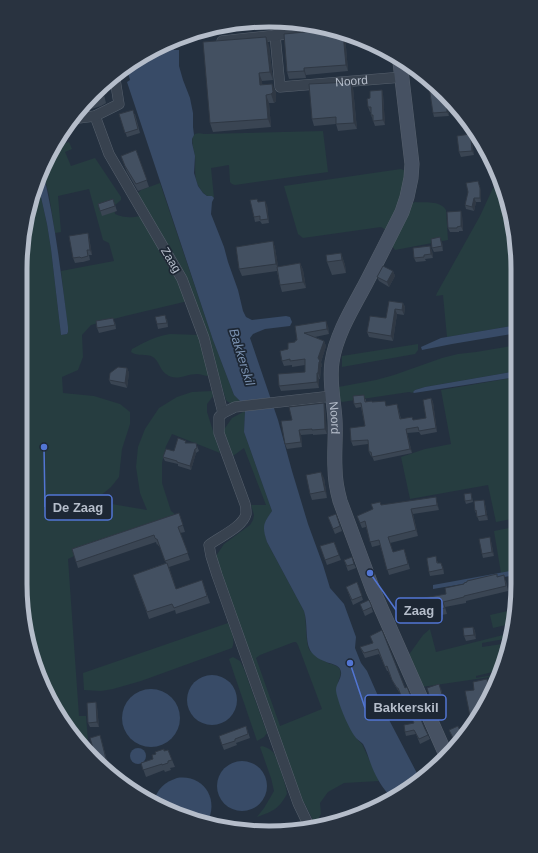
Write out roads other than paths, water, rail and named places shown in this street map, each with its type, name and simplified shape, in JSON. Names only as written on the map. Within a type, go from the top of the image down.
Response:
[{"type":"street","points":[[215,41],[305,32]]},
{"type":"street","name":"Noord","points":[[275,36],[280,87],[403,77]]},
{"type":"street","name":"Noord","points":[[401,67],[412,164],[411,178],[402,212],[351,311],[335,350],[332,363],[332,396],[336,420],[336,486],[340,501],[373,590],[444,751]]},
{"type":"street","points":[[80,118],[95,116],[118,104],[116,81]]},
{"type":"street","name":"Zaag","points":[[95,116],[109,154],[182,279],[204,338],[223,413],[219,417],[220,433],[245,504],[246,513],[244,519],[235,528],[209,545],[211,556],[298,803],[307,823]]},
{"type":"street","points":[[223,413],[235,407],[332,396]]},
{"type":"water","points":[[173,47],[174,50],[179,50],[179,66],[190,98],[193,113],[194,135],[192,143],[195,156],[194,173],[198,186],[203,193],[214,198],[212,202],[211,214],[224,247],[243,311],[246,317],[252,320],[286,316],[290,317],[292,322],[290,326],[265,329],[253,334],[250,338],[278,420],[308,524],[330,588],[344,604],[356,637],[355,648],[361,663],[367,671],[386,714],[418,775],[389,794],[378,780],[363,744],[353,734],[343,714],[336,691],[341,674],[340,669],[335,665],[313,655],[310,650],[308,646],[304,611],[267,542],[264,532],[264,525],[272,511],[244,432],[245,411],[242,403],[234,395],[213,340],[127,82],[130,80],[128,73],[148,59]]},
{"type":"water","points":[[44,178],[54,227],[68,327],[67,334],[61,335],[51,249],[40,192]]},
{"type":"water","points":[[511,326],[511,334],[422,350],[421,347],[441,338]]},
{"type":"water","points":[[511,372],[511,378],[413,392],[425,387]]},
{"type":"water","points":[[511,571],[511,576],[433,589],[433,585]]},
{"type":"water","points":[[217,675],[222,676],[230,682],[236,690],[236,710],[230,718],[222,724],[207,725],[202,724],[194,718],[188,710],[187,695],[188,690],[194,682],[202,676]]},
{"type":"water","points":[[145,689],[157,689],[172,697],[180,712],[180,724],[172,739],[157,747],[145,747],[130,739],[122,724],[122,712],[130,697]]},
{"type":"water","points":[[135,748],[141,748],[146,753],[144,762],[141,764],[135,764],[130,759],[130,753]]},
{"type":"water","points":[[237,761],[247,761],[260,768],[267,781],[267,791],[260,804],[247,811],[237,811],[228,807],[221,800],[217,791],[217,781],[221,772],[228,765]]},
{"type":"water","points":[[177,778],[186,778],[201,784],[207,790],[210,797],[211,814],[209,819],[176,808],[155,798],[162,786]]},
{"type":"place","name":"De Zaag","points":[[44,447]]},
{"type":"place","name":"Zaag","points":[[370,573]]},
{"type":"place","name":"Bakkerskil","points":[[350,663]]}]
